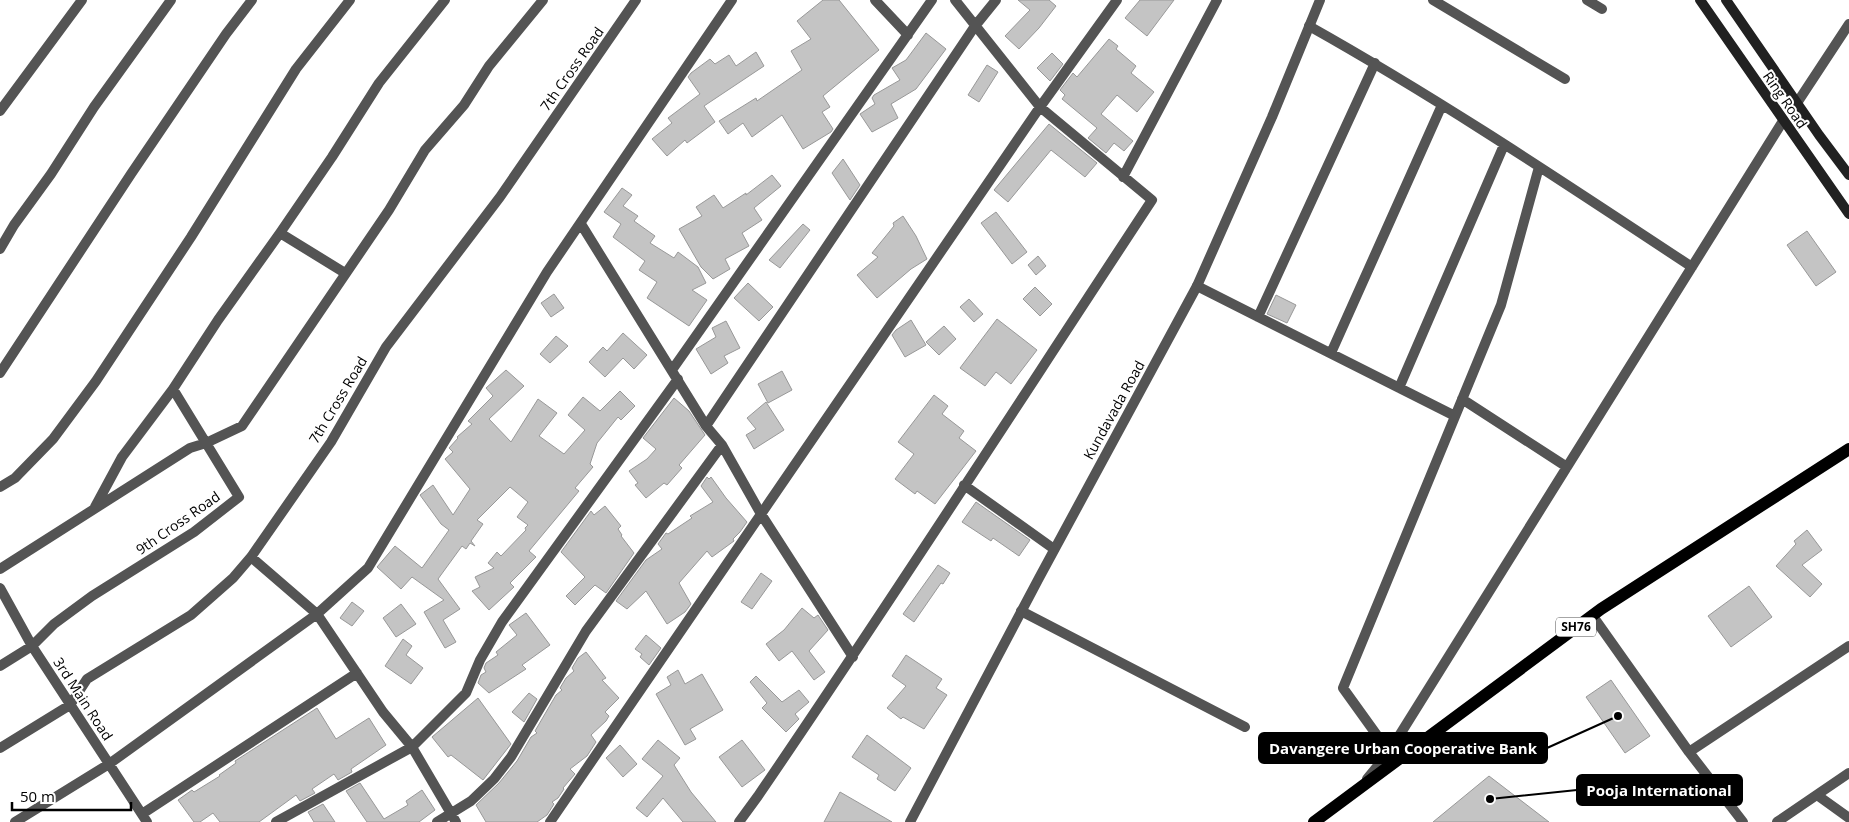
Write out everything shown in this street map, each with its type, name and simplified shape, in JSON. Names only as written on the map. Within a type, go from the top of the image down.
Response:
[{"type":"main road","name":"Ring Road","points":[[1700,0],[1849,214]]},
{"type":"main road","name":"Ring Road","points":[[1726,0],[1849,175]]},
{"type":"main road","name":"SH76","points":[[1314,822],[1592,615],[1849,449]]},
{"type":"street","points":[[0,111],[82,0]]},
{"type":"street","points":[[0,249],[14,225],[51,174],[94,107],[171,0]]},
{"type":"street","points":[[0,373],[131,174],[226,34],[252,0]]},
{"type":"street","points":[[0,487],[15,478],[53,439],[96,381],[191,237],[296,69],[350,0]]},
{"type":"street","points":[[94,509],[122,457],[173,389],[218,320],[280,233],[379,83],[445,0]]},
{"type":"street","points":[[0,569],[190,448],[206,443],[242,426],[389,210],[425,150],[464,105],[489,66],[543,0]]},
{"type":"street","name":"7th Cross Road","points":[[0,748],[70,705],[87,679],[191,615],[233,578],[251,557],[330,442],[386,347],[500,197],[636,0]]},
{"type":"street","points":[[15,822],[109,764],[317,614],[368,568],[547,272],[732,0]]},
{"type":"street","points":[[875,0],[908,34]]},
{"type":"street","points":[[276,822],[412,747],[466,693],[480,660],[502,622],[675,375],[932,0]]},
{"type":"street","points":[[739,822],[853,657],[1152,200],[1040,108],[954,0]]},
{"type":"street","points":[[706,426],[975,26],[996,0]]},
{"type":"street","points":[[550,822],[1040,108],[1117,0]]},
{"type":"street","points":[[1123,177],[1217,0]]},
{"type":"street","name":"Kundavada Road","points":[[910,822],[1054,549],[1197,286],[1320,0]]},
{"type":"street","points":[[1433,0],[1565,79]]},
{"type":"street","points":[[1587,0],[1602,9]]},
{"type":"street","points":[[1797,103],[1849,24]]},
{"type":"street","points":[[1309,26],[1375,63],[1442,105],[1692,267]]},
{"type":"street","points":[[1258,317],[1375,63]]},
{"type":"street","points":[[1330,353],[1442,105]]},
{"type":"street","points":[[1359,788],[1389,752],[1783,121]]},
{"type":"street","points":[[1399,388],[1504,145]]},
{"type":"street","points":[[1389,752],[1343,688],[1501,305],[1539,167]]},
{"type":"street","points":[[581,224],[706,426],[722,445],[761,514],[853,657]]},
{"type":"street","points":[[280,233],[345,273]]},
{"type":"street","points":[[1197,286],[1455,416]]},
{"type":"street","points":[[173,389],[206,443]]},
{"type":"street","points":[[1462,399],[1567,467]]},
{"type":"street","name":"9th Cross Road","points":[[32,646],[54,624],[92,596],[194,532],[239,497],[206,443]]},
{"type":"street","points":[[437,822],[453,817],[494,780],[511,757],[586,631],[722,445]]},
{"type":"street","points":[[964,485],[1054,549]]},
{"type":"street","points":[[251,557],[317,614],[383,712],[412,747],[453,817]]},
{"type":"street","name":"3rd Main Road","points":[[0,588],[32,646],[146,820]]},
{"type":"street","points":[[1021,611],[1245,727]]},
{"type":"street","points":[[1592,615],[1689,752],[1743,822]]},
{"type":"street","points":[[0,666],[32,646]]},
{"type":"street","points":[[1689,752],[1849,646]]},
{"type":"street","points":[[146,820],[357,673]]},
{"type":"street","points":[[1777,822],[1849,773]]},
{"type":"street","points":[[1817,795],[1849,818]]},
{"type":"building","points":[[823,0],[839,0],[879,50],[823,96],[830,107],[822,112],[833,129],[831,132],[803,149],[782,115],[752,137],[743,123],[728,134],[719,121],[756,98],[757,101],[802,70],[791,51],[811,39],[797,21]]},
{"type":"building","points":[[1018,0],[1049,0],[1056,6],[1019,49],[1005,36],[1030,10]]},
{"type":"building","points":[[1140,0],[1174,0],[1147,36],[1125,18]]},
{"type":"building","points":[[926,33],[946,49],[916,89],[891,104],[898,118],[872,132],[860,114],[875,104],[872,98],[874,95],[900,80],[892,68],[906,60]]},
{"type":"building","points":[[1109,39],[1118,46],[1116,49],[1136,66],[1131,73],[1154,92],[1137,112],[1117,95],[1101,114],[1133,141],[1124,151],[1114,143],[1106,153],[1088,138],[1097,128],[1062,99],[1065,95],[1060,90],[1073,73],[1077,77]]},
{"type":"building","points":[[756,52],[764,66],[704,106],[715,122],[687,143],[685,140],[667,156],[652,139],[672,123],[668,118],[700,94],[688,77],[691,73],[710,59],[715,64],[729,55],[736,66]]},
{"type":"building","points":[[1052,53],[1063,64],[1050,81],[1037,68]]},
{"type":"building","points":[[987,65],[998,72],[979,102],[968,95]]},
{"type":"building","points":[[1049,124],[1097,163],[1085,177],[1051,150],[1008,202],[994,190]]},
{"type":"building","points":[[843,159],[860,185],[850,200],[832,173]]},
{"type":"building","points":[[772,175],[781,186],[754,208],[762,220],[742,233],[749,246],[725,259],[730,269],[713,279],[701,267],[679,229],[702,216],[696,207],[714,195],[723,208],[746,193],[746,195]]},
{"type":"building","points":[[622,188],[632,195],[623,206],[638,216],[634,221],[655,236],[650,243],[674,258],[678,252],[698,267],[706,283],[692,290],[707,300],[689,326],[647,298],[657,282],[639,270],[645,261],[613,237],[621,224],[604,212]]},
{"type":"building","points":[[996,212],[1027,252],[1012,264],[981,223]]},
{"type":"building","points":[[903,216],[916,236],[927,259],[911,269],[877,298],[857,275],[878,257],[872,253],[894,226],[893,223]]},
{"type":"building","points":[[803,224],[810,230],[780,268],[769,260]]},
{"type":"building","points":[[1807,231],[1836,272],[1816,286],[1787,245]]},
{"type":"building","points":[[1038,256],[1046,266],[1036,275],[1028,265]]},
{"type":"building","points":[[748,283],[773,307],[759,321],[734,298]]},
{"type":"building","points":[[1035,287],[1052,304],[1040,316],[1023,299]]},
{"type":"building","points":[[554,294],[564,308],[551,317],[541,303]]},
{"type":"building","points":[[1276,295],[1296,305],[1287,323],[1267,314]]},
{"type":"building","points":[[969,299],[983,314],[974,322],[960,307]]},
{"type":"building","points":[[997,319],[1037,350],[1011,384],[996,372],[985,386],[960,368]]},
{"type":"building","points":[[911,320],[926,345],[905,357],[892,335]]},
{"type":"building","points":[[726,321],[740,348],[724,356],[728,363],[711,374],[696,349],[716,337],[712,328]]},
{"type":"building","points":[[944,326],[956,339],[939,355],[926,342]]},
{"type":"building","points":[[623,333],[647,355],[634,369],[623,358],[605,377],[589,362],[603,347],[607,351]]},
{"type":"building","points":[[556,336],[568,346],[550,363],[540,354]]},
{"type":"building","points":[[506,370],[524,386],[489,419],[511,442],[538,399],[557,413],[539,436],[564,454],[585,430],[568,415],[583,397],[600,411],[620,391],[635,406],[621,420],[618,417],[597,443],[590,464],[593,467],[575,488],[579,491],[529,551],[536,557],[510,583],[514,587],[489,610],[472,591],[480,587],[475,577],[494,568],[488,563],[497,552],[501,556],[526,530],[525,528],[528,525],[517,517],[528,502],[510,487],[477,520],[483,524],[471,541],[475,546],[470,543],[466,549],[462,546],[438,579],[460,609],[443,620],[456,642],[445,648],[424,612],[444,600],[412,577],[401,589],[377,567],[395,546],[422,568],[449,530],[441,524],[420,495],[433,485],[453,515],[470,489],[445,459],[453,452],[449,448],[457,437],[472,424],[468,421],[493,396],[486,388]]},
{"type":"building","points":[[782,371],[792,390],[768,403],[758,384]]},
{"type":"building","points":[[934,395],[948,406],[942,414],[964,431],[959,438],[976,451],[935,504],[917,491],[915,494],[895,479],[914,454],[898,442]]},
{"type":"building","points":[[674,398],[689,411],[705,435],[679,465],[682,468],[667,485],[664,483],[646,498],[635,485],[638,483],[629,471],[647,459],[656,449],[643,438]]},
{"type":"building","points":[[766,402],[784,430],[754,449],[746,435],[756,429],[747,418]]},
{"type":"building","points":[[707,477],[709,479],[711,477],[747,522],[733,539],[734,541],[712,557],[707,551],[679,583],[691,604],[685,612],[667,624],[646,591],[627,609],[616,601],[646,560],[662,549],[658,544],[666,533],[668,534],[692,518],[690,516],[713,502],[701,486]]},
{"type":"building","points":[[976,502],[1030,540],[1019,556],[993,538],[991,541],[962,522]]},
{"type":"building","points":[[605,506],[621,526],[618,529],[621,536],[634,553],[606,593],[595,585],[575,605],[566,596],[585,577],[561,552],[591,511],[594,515]]},
{"type":"building","points":[[1807,530],[1822,550],[1802,565],[1822,584],[1810,597],[1776,566],[1796,544],[1794,541]]},
{"type":"building","points":[[938,565],[950,573],[914,622],[903,614]]},
{"type":"building","points":[[761,573],[772,581],[752,609],[741,602]]},
{"type":"building","points":[[1749,586],[1772,617],[1731,647],[1708,616]]},
{"type":"building","points":[[352,602],[364,611],[352,626],[340,618]]},
{"type":"building","points":[[401,604],[416,624],[396,637],[383,618]]},
{"type":"building","points":[[802,608],[814,618],[818,615],[828,630],[809,651],[825,672],[814,680],[792,651],[779,661],[766,644],[784,630]]},
{"type":"building","points":[[526,613],[550,645],[522,665],[526,669],[489,693],[478,683],[481,675],[486,672],[484,668],[486,663],[498,655],[496,652],[517,635],[509,625]]},
{"type":"building","points":[[646,635],[661,648],[649,665],[640,657],[642,654],[635,649]]},
{"type":"building","points":[[403,639],[412,646],[406,655],[423,668],[411,684],[385,666]]},
{"type":"building","points":[[586,652],[606,678],[602,680],[619,698],[605,712],[609,716],[606,721],[591,735],[596,742],[587,756],[570,769],[575,774],[563,788],[558,798],[552,802],[554,804],[547,815],[537,822],[486,822],[476,805],[499,783],[517,761],[531,737],[537,733],[535,731],[556,695],[562,690],[560,688],[566,678],[574,671],[572,668],[578,658]]},
{"type":"building","points":[[906,655],[942,679],[936,688],[947,695],[924,729],[903,717],[901,719],[887,708],[906,686],[892,676]]},
{"type":"building","points":[[678,670],[685,684],[702,674],[723,710],[690,729],[696,739],[685,745],[656,694],[671,685],[667,677]]},
{"type":"building","points":[[756,676],[782,702],[799,690],[809,702],[795,714],[799,719],[786,732],[762,708],[767,703],[750,682]]},
{"type":"building","points":[[1611,680],[1650,736],[1625,753],[1586,697]]},
{"type":"building","points":[[529,693],[537,699],[524,722],[512,712]]},
{"type":"building","points":[[478,698],[511,744],[483,780],[451,755],[448,757],[432,737]]},
{"type":"building","points":[[317,708],[336,739],[369,718],[386,745],[351,769],[352,772],[338,780],[334,774],[312,789],[315,793],[300,801],[296,795],[259,822],[220,822],[213,813],[200,822],[194,822],[178,800],[192,790],[194,792],[220,776],[236,763],[235,761]]},
{"type":"building","points":[[867,735],[911,768],[895,791],[877,779],[879,775],[852,757]]},
{"type":"building","points":[[658,740],[680,758],[674,765],[691,792],[716,822],[683,822],[663,798],[647,817],[636,808],[663,776],[642,759]]},
{"type":"building","points":[[742,740],[765,770],[742,787],[719,757]]},
{"type":"building","points":[[620,745],[637,764],[623,777],[606,758]]},
{"type":"building","points":[[1489,776],[1549,822],[1433,822]]},
{"type":"building","points":[[360,783],[384,819],[408,805],[406,801],[422,790],[435,810],[419,822],[367,822],[346,791]]},
{"type":"building","points":[[840,792],[892,822],[824,822]]},
{"type":"building","points":[[323,804],[335,822],[314,822],[308,812]]},
{"type":"place","name":"Davangere Urban Cooperative Bank","points":[[1618,716]]},
{"type":"place","name":"Pooja International","points":[[1490,799]]}]
